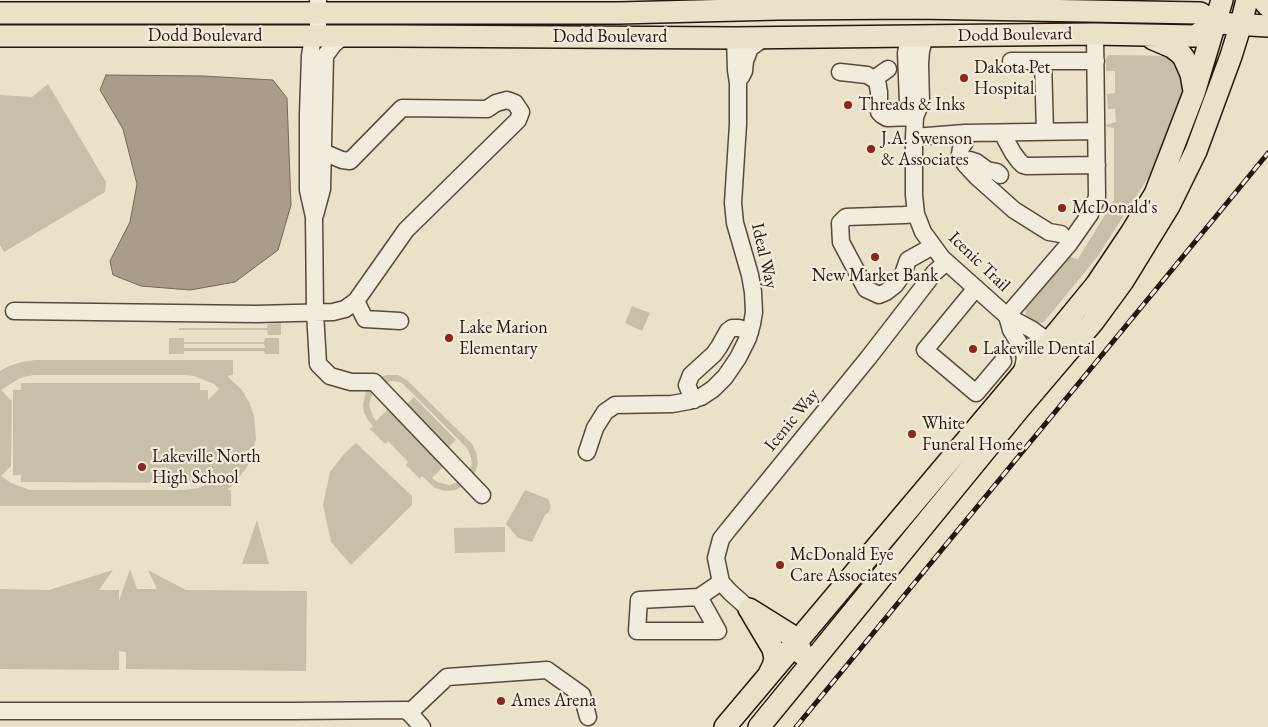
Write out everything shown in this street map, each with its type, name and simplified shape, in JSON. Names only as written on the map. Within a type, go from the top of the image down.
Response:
[{"type":"main road","points":[[725,727],[1049,342],[1096,284],[1131,234],[1155,194],[1194,93],[1222,0]]},
{"type":"main road","points":[[759,727],[1093,322],[1123,281],[1170,206],[1196,151],[1231,56],[1246,0]]},
{"type":"main road","points":[[1263,0],[1268,6]]},
{"type":"main road","points":[[805,37],[833,28],[897,20],[909,16],[908,4]]},
{"type":"main road","name":"Dodd Boulevard","points":[[0,13],[318,6],[778,9],[908,4],[1005,9],[1097,6],[1200,13],[1216,23],[1268,26]]},
{"type":"main road","points":[[734,38],[738,28],[744,22],[778,9]]},
{"type":"main road","points":[[917,36],[915,30],[925,26],[968,21],[1005,9]]},
{"type":"main road","name":"Dodd Boulevard","points":[[0,36],[764,38],[1095,34],[1195,36],[1216,23]]},
{"type":"main road","points":[[1136,35],[1164,43],[1177,50],[1184,58],[1191,74],[1194,93]]},
{"type":"main road","points":[[1029,398],[1040,376],[1050,365],[1053,357],[1053,350],[1049,342]]},
{"type":"main road","points":[[749,609],[789,634],[800,648],[802,654],[802,660],[784,686],[774,709]]},
{"type":"main road","points":[[749,609],[773,649],[774,666],[766,678]]},
{"type":"street","points":[[318,6],[318,36],[312,42],[310,56],[308,114],[308,190],[314,217],[315,312],[318,364],[330,376],[351,382],[374,382],[482,495]]},
{"type":"street","points":[[1006,316],[1066,238],[1090,214],[1098,197],[1095,34]]},
{"type":"street","points":[[314,217],[322,189],[325,56],[343,36]]},
{"type":"street","name":"Icenic Trail","points":[[917,36],[906,52],[908,102],[915,117],[914,195],[916,214],[923,232],[946,262],[1006,316],[1031,329],[1049,342]]},
{"type":"street","name":"Ideal Way","points":[[587,452],[595,428],[606,412],[614,405],[672,404],[694,400],[707,394],[725,377],[738,358],[750,332],[754,312],[753,292],[735,223],[733,202],[738,124],[738,83],[734,38]]},
{"type":"street","name":"Ideal Way","points":[[738,83],[744,71],[745,60],[750,48],[764,38]]},
{"type":"street","points":[[1010,61],[1096,61]]},
{"type":"street","points":[[1044,61],[1045,132]]},
{"type":"street","points":[[874,79],[888,68]]},
{"type":"street","points":[[840,72],[867,75],[877,81],[879,112],[882,116],[887,118],[915,117]]},
{"type":"street","points":[[14,311],[248,314],[332,312],[345,309],[356,301],[406,230],[518,120],[521,112],[515,103],[507,100],[487,108],[402,108],[350,161],[342,160],[323,152]]},
{"type":"street","points":[[914,137],[965,138],[1002,133],[1096,131]]},
{"type":"street","points":[[1002,133],[1019,161],[1027,166],[1097,165]]},
{"type":"street","points":[[965,138],[965,150],[970,160],[996,180],[1015,204],[1066,238]]},
{"type":"street","points":[[965,138],[960,154],[965,164],[977,178],[1014,210],[1049,232],[1066,238]]},
{"type":"street","points":[[916,214],[904,216],[846,216],[840,223],[840,242],[866,289],[879,294],[886,292],[895,285],[908,260],[933,246]]},
{"type":"street","name":"Icenic Way","points":[[721,582],[716,558],[722,539],[728,530],[869,357],[934,273],[946,262]]},
{"type":"street","points":[[976,288],[925,350],[976,393],[1004,361]]},
{"type":"street","points":[[356,301],[365,319],[400,321]]},
{"type":"street","name":"Icenic Trail","points":[[1006,316],[1025,356],[1018,379]]},
{"type":"street","points":[[694,400],[687,385],[691,375],[714,354],[728,331],[732,328],[739,328],[750,332]]},
{"type":"street","points":[[699,597],[718,631],[637,631],[639,600],[699,597],[721,582],[749,609]]},
{"type":"street","points":[[409,713],[447,677],[547,670],[582,695],[588,717]]},
{"type":"street","points":[[0,710],[292,719],[407,710],[422,727]]},
{"type":"shaded area","points":[[1109,55],[1174,56],[1187,81],[1149,176],[1098,256],[1044,322],[1038,324],[1026,315],[1025,307],[1070,257],[1078,259],[1114,200],[1114,128],[1105,125],[1116,122],[1115,109],[1108,109],[1107,94],[1115,93],[1115,71],[1106,71],[1106,57]]},
{"type":"shaded area","points":[[106,75],[203,76],[273,80],[287,98],[291,205],[278,250],[235,282],[190,290],[141,286],[113,275],[110,261],[130,222],[137,184],[123,129],[100,90]]},
{"type":"shaded area","points":[[48,84],[106,182],[105,192],[4,252],[0,245],[0,95],[32,97]]},
{"type":"shaded area","points":[[632,306],[650,313],[642,331],[625,323]]},
{"type":"shaded area","points":[[281,323],[281,335],[268,335],[267,330],[179,330],[179,328],[267,328],[268,324]]},
{"type":"shaded area","points":[[169,338],[184,338],[184,342],[264,342],[265,338],[279,338],[279,354],[265,354],[264,351],[184,351],[184,354],[169,354]],"holes":[[[184,344],[264,344],[265,348],[184,348]]]},
{"type":"shaded area","points":[[35,360],[233,360],[233,375],[227,376],[242,390],[249,402],[254,416],[256,439],[247,467],[227,490],[231,490],[231,506],[0,506],[0,371],[22,362]],"holes":[[[34,375],[194,376],[214,384],[219,389],[208,400],[208,390],[200,390],[200,383],[21,383],[21,390],[13,390],[13,475],[21,475],[21,482],[200,483],[200,476],[207,476],[208,468],[218,477],[210,483],[198,488],[184,490],[30,490],[11,483],[1,476],[11,466],[12,401],[1,390],[20,378]]]},
{"type":"shaded area","points":[[386,375],[398,375],[407,380],[472,444],[476,452],[478,464],[473,477],[468,483],[456,490],[445,491],[435,488],[422,476],[420,479],[406,465],[408,462],[388,441],[385,444],[370,429],[373,426],[364,413],[363,405],[369,386]],"holes":[[[400,382],[467,448],[472,464],[468,473],[461,481],[449,485],[437,482],[432,478],[444,466],[388,409],[376,421],[373,417],[369,405],[374,391],[384,383]]]},
{"type":"shaded area","points":[[414,397],[456,440],[438,458],[396,415]]},
{"type":"shaded area","points":[[356,443],[412,496],[412,505],[351,565],[331,542],[323,505],[330,472],[344,454]]},
{"type":"shaded area","points":[[525,490],[548,499],[551,506],[532,542],[518,538],[506,524]]},
{"type":"shaded area","points":[[257,520],[269,564],[242,564]]},
{"type":"shaded area","points":[[505,527],[505,552],[455,553],[454,528]]},
{"type":"shaded area","points":[[130,569],[137,589],[157,589],[148,570],[186,590],[307,591],[306,671],[126,669],[126,652],[119,651],[119,670],[0,669],[0,589],[49,590],[113,570],[99,590],[119,590],[119,601]]},
{"type":"railway","points":[[796,727],[1268,153]]},
{"type":"place","name":"Dakota Pet Hospital","points":[[964,78]]},
{"type":"place","name":"Threads & Inks","points":[[848,105]]},
{"type":"place","name":"J.A. Swenson & Associates","points":[[871,149]]},
{"type":"place","name":"McDonald's","points":[[1062,208]]},
{"type":"place","name":"New Market Bank","points":[[875,257]]},
{"type":"place","name":"Lake Marion Elementary","points":[[449,338]]},
{"type":"place","name":"Lakeville Dental","points":[[973,349]]},
{"type":"place","name":"White Funeral Home","points":[[912,434]]},
{"type":"place","name":"Lakeville North High School","points":[[142,467]]},
{"type":"place","name":"McDonald Eye Care Associates","points":[[780,565]]},
{"type":"place","name":"Ames Arena","points":[[501,701]]}]
